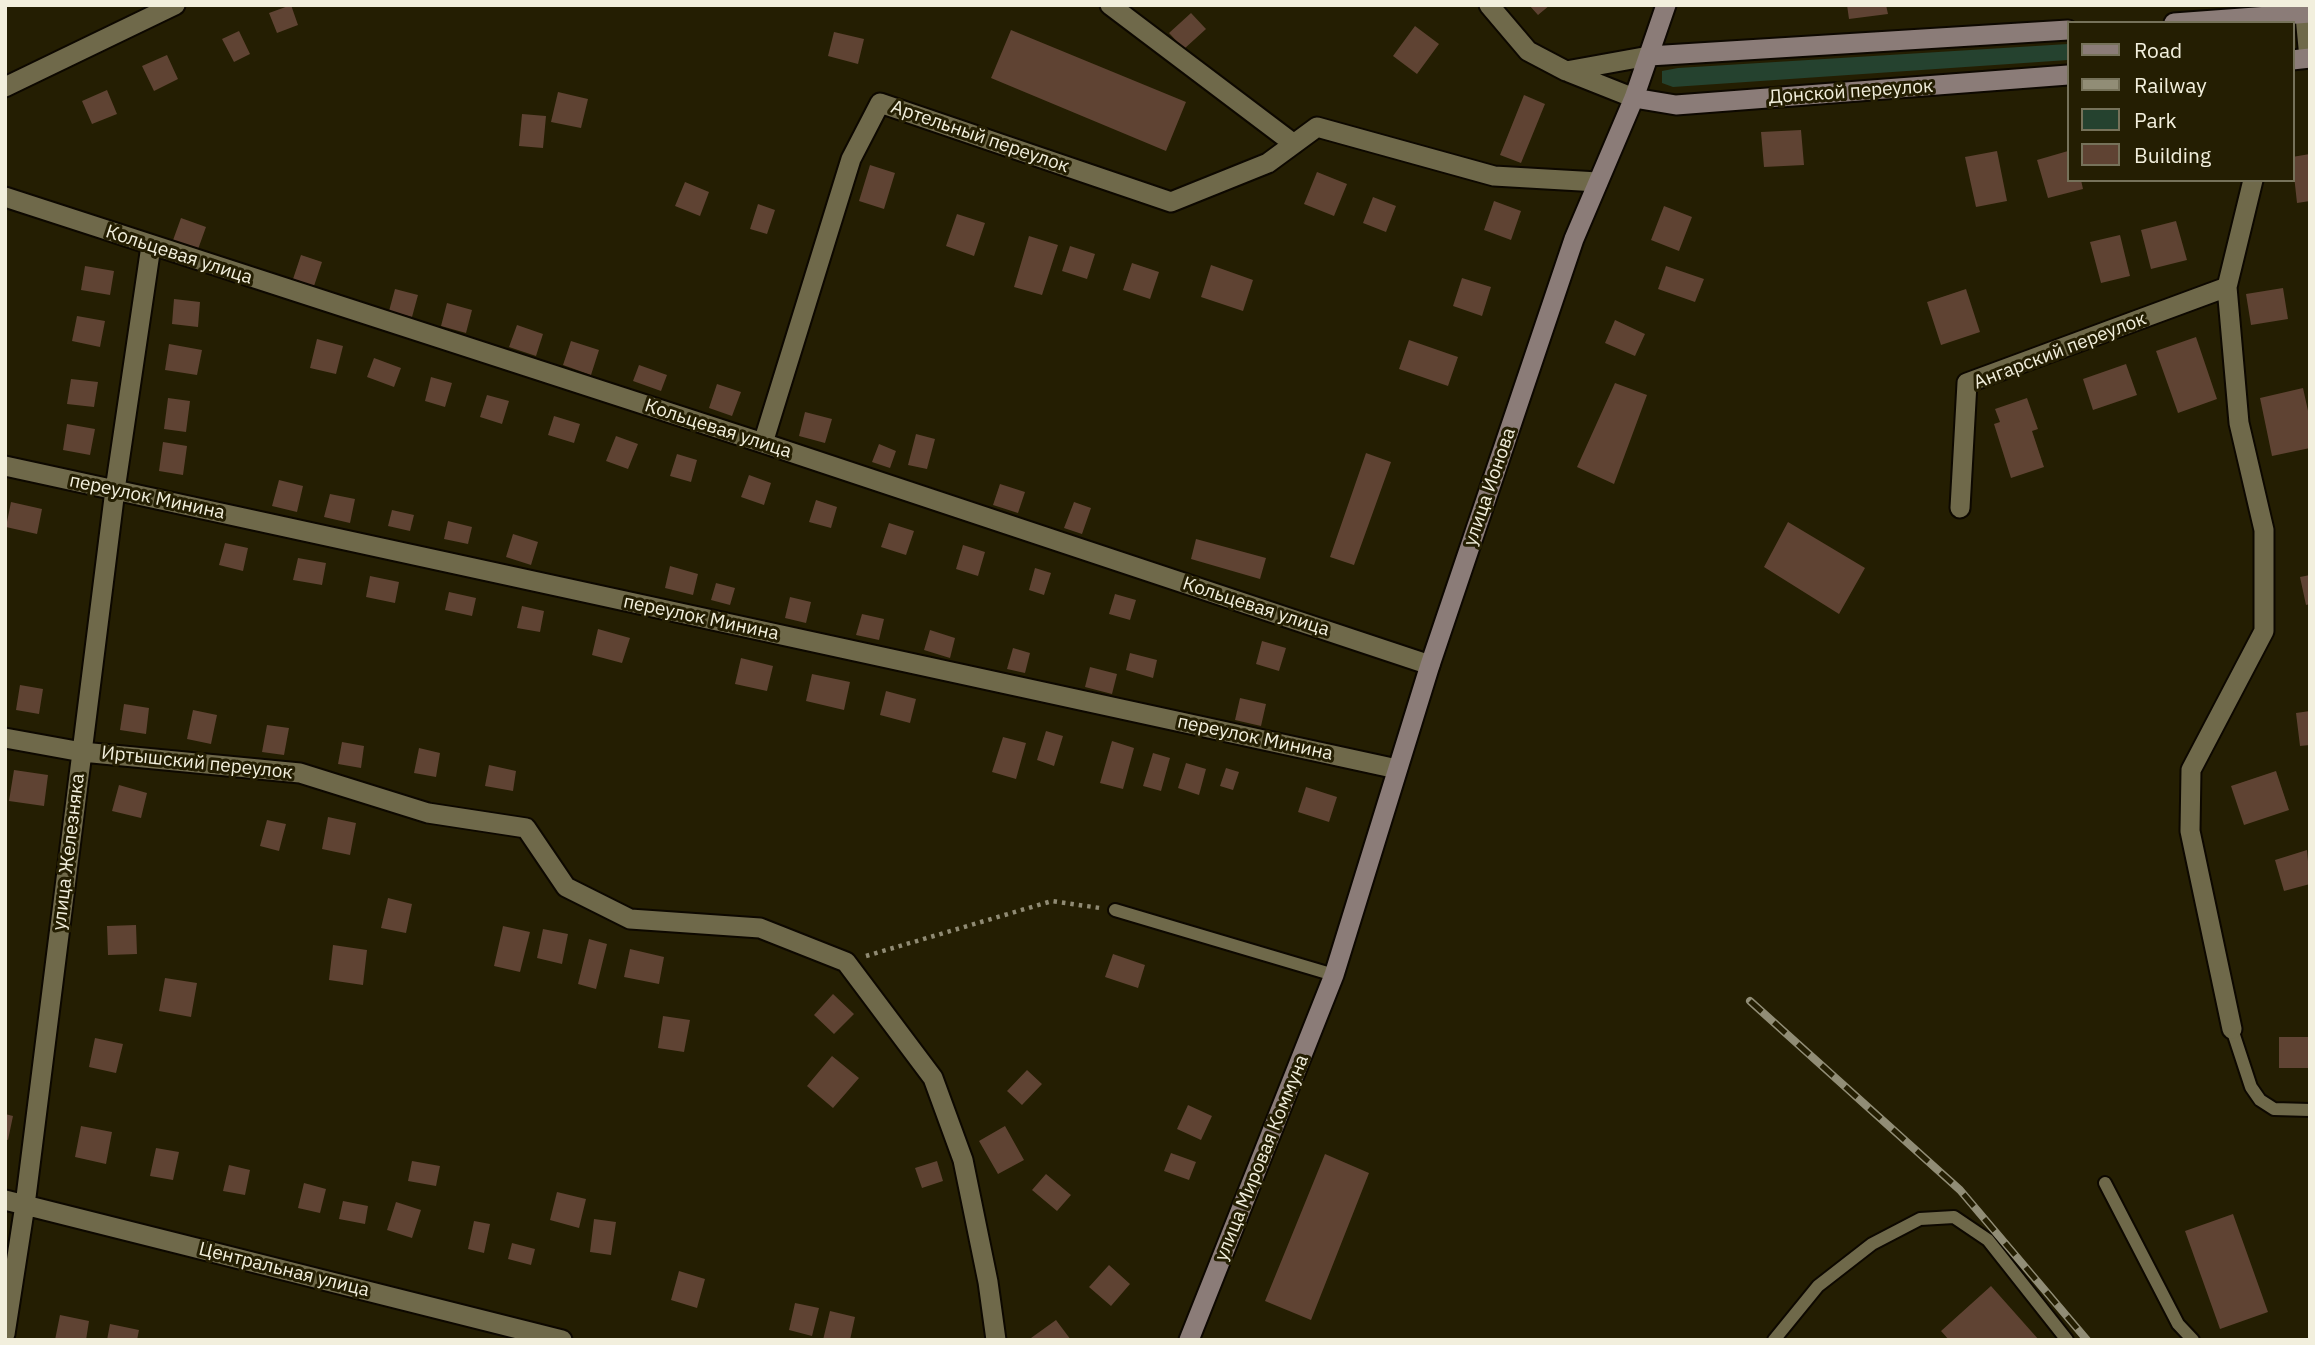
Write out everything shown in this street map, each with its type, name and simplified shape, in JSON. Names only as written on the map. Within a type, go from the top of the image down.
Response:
[{"type":"main road","name":"улица Ионова","points":[[1334,975],[1430,665],[1574,239],[1634,97],[1666,5]]},
{"type":"main road","points":[[2232,21],[2261,20],[2306,11]]},
{"type":"main road","points":[[1649,56],[2066,30]]},
{"type":"main road","name":"Донской переулок","points":[[1634,97],[1676,105],[2066,75]]},
{"type":"main road","name":"улица Мировая Коммуна","points":[[1189,1340],[1334,975]]},
{"type":"street","points":[[5,87],[175,5]]},
{"type":"street","points":[[1110,5],[1294,144]]},
{"type":"street","points":[[1489,5],[1528,51],[1566,71],[1634,97]]},
{"type":"street","points":[[2306,11],[2309,58]]},
{"type":"street","points":[[1566,71],[1649,56]]},
{"type":"street","name":"Артельный переулок","points":[[763,443],[851,159],[880,103],[1171,202],[1268,163],[1317,127],[1494,176],[1598,182]]},
{"type":"street","points":[[2232,1029],[2190,831],[2191,770],[2264,631],[2264,530],[2239,423],[2227,287],[2253,182]]},
{"type":"street","name":"Кольцевая улица","points":[[5,198],[763,443],[1430,665]]},
{"type":"street","name":"улица Железняка","points":[[5,1334],[25,1205],[115,490],[151,246]]},
{"type":"street","name":"Ангарский переулок","points":[[1960,508],[1967,383],[2227,287]]},
{"type":"street","name":"переулок Минина","points":[[5,466],[1397,769]]},
{"type":"street","name":"Иртышский переулок","points":[[5,738],[82,752],[300,773],[428,813],[526,828],[566,887],[630,919],[760,928],[846,962]]},
{"type":"street","points":[[846,962],[933,1078],[963,1160],[988,1282],[996,1340]]},
{"type":"street","name":"Центральная улица","points":[[5,1200],[562,1340]]},
{"type":"lane","points":[[1115,910],[1334,975]]},
{"type":"lane","points":[[2232,1029],[2251,1087],[2260,1100],[2274,1109],[2310,1110]]},
{"type":"lane","points":[[2105,1183],[2178,1324],[2193,1340]]},
{"type":"lane","points":[[1774,1340],[1818,1286],[1872,1244],[1920,1219],[1954,1217],[1988,1240],[2067,1340]]},
{"type":"path","points":[[846,962],[1052,901],[1115,910]]},
{"type":"green space","points":[[2066,44],[2066,60],[1673,87],[1662,83],[1662,71]]},
{"type":"building","points":[[291,5],[298,25],[277,33],[269,13]]},
{"type":"building","points":[[1529,5],[1550,5],[1538,15]]},
{"type":"building","points":[[1847,5],[1886,5],[1888,14],[1849,19]]},
{"type":"building","points":[[1191,13],[1206,29],[1184,49],[1169,33]]},
{"type":"building","points":[[1415,26],[1439,44],[1417,74],[1393,56]]},
{"type":"building","points":[[1011,30],[1186,102],[1166,151],[991,78]]},
{"type":"building","points":[[239,31],[250,54],[234,62],[222,39]]},
{"type":"building","points":[[834,32],[864,39],[858,64],[828,56]]},
{"type":"building","points":[[167,55],[178,79],[154,91],[142,66]]},
{"type":"building","points":[[107,90],[117,114],[92,124],[82,101]]},
{"type":"building","points":[[558,92],[588,99],[581,128],[551,122]]},
{"type":"building","points":[[1524,95],[1545,104],[1521,163],[1500,155]]},
{"type":"building","points":[[522,114],[546,116],[543,148],[519,146]]},
{"type":"building","points":[[1801,130],[1804,165],[1764,167],[1761,132]]},
{"type":"building","points":[[1997,151],[2007,201],[1976,207],[1965,157]]},
{"type":"building","points":[[2066,152],[2066,182],[2081,182],[2083,189],[2048,198],[2037,160]]},
{"type":"building","points":[[2310,154],[2310,201],[2297,203],[2294,157]]},
{"type":"building","points":[[870,165],[895,173],[884,209],[859,201]]},
{"type":"building","points":[[1317,172],[1347,184],[1334,216],[1304,204]]},
{"type":"building","points":[[685,182],[709,192],[700,216],[675,206]]},
{"type":"building","points":[[1373,197],[1396,206],[1386,232],[1363,223]]},
{"type":"building","points":[[1494,201],[1521,211],[1511,240],[1484,230]]},
{"type":"building","points":[[758,204],[775,210],[767,234],[750,229]]},
{"type":"building","points":[[1664,206],[1692,217],[1679,251],[1651,240]]},
{"type":"building","points":[[957,214],[985,223],[974,256],[946,246]]},
{"type":"building","points":[[181,218],[206,227],[197,252],[172,243]]},
{"type":"building","points":[[2176,221],[2187,260],[2151,269],[2141,230]]},
{"type":"building","points":[[2120,235],[2130,276],[2101,283],[2090,242]]},
{"type":"building","points":[[1029,236],[1058,245],[1042,295],[1014,287]]},
{"type":"building","points":[[1070,246],[1095,254],[1087,279],[1062,271]]},
{"type":"building","points":[[301,255],[322,262],[314,286],[293,279]]},
{"type":"building","points":[[1132,263],[1159,272],[1150,299],[1123,290]]},
{"type":"building","points":[[1211,265],[1253,280],[1243,311],[1201,297]]},
{"type":"building","points":[[85,266],[114,271],[110,295],[81,290]]},
{"type":"building","points":[[1666,266],[1704,279],[1695,302],[1658,289]]},
{"type":"building","points":[[1462,278],[1491,287],[1482,316],[1453,306]]},
{"type":"building","points":[[2283,288],[2288,319],[2251,325],[2246,294]]},
{"type":"building","points":[[395,289],[418,295],[412,317],[389,311]]},
{"type":"building","points":[[1966,289],[1980,332],[1941,345],[1927,302]]},
{"type":"building","points":[[174,299],[200,302],[198,327],[172,324]]},
{"type":"building","points":[[447,303],[472,310],[466,333],[441,326]]},
{"type":"building","points":[[77,316],[105,321],[100,347],[72,341]]},
{"type":"building","points":[[1615,320],[1645,334],[1635,356],[1605,343]]},
{"type":"building","points":[[517,325],[543,334],[536,356],[509,347]]},
{"type":"building","points":[[2196,337],[2217,399],[2178,413],[2156,351]]},
{"type":"building","points":[[317,339],[343,346],[336,374],[310,368]]},
{"type":"building","points":[[1409,340],[1458,357],[1448,386],[1399,369]]},
{"type":"building","points":[[571,341],[599,350],[591,375],[563,365]]},
{"type":"building","points":[[169,344],[202,350],[197,375],[165,370]]},
{"type":"building","points":[[374,358],[401,368],[394,387],[367,377]]},
{"type":"building","points":[[2126,364],[2137,395],[2093,410],[2083,379]]},
{"type":"building","points":[[639,365],[667,375],[661,391],[633,381]]},
{"type":"building","points":[[431,377],[452,383],[445,407],[425,401]]},
{"type":"building","points":[[71,379],[98,382],[94,407],[67,404]]},
{"type":"building","points":[[1615,383],[1647,395],[1614,484],[1577,467]]},
{"type":"building","points":[[717,384],[741,392],[732,416],[709,408]]},
{"type":"building","points":[[2303,388],[2310,420],[2310,448],[2272,456],[2260,398]]},
{"type":"building","points":[[487,395],[509,401],[502,424],[480,417]]},
{"type":"building","points":[[168,398],[190,401],[186,432],[164,429]]},
{"type":"building","points":[[2027,398],[2038,429],[2032,431],[2044,467],[2011,478],[1994,424],[2000,422],[1995,409]]},
{"type":"building","points":[[805,412],[832,419],[825,443],[799,436]]},
{"type":"building","points":[[554,416],[580,424],[574,443],[548,435]]},
{"type":"building","points":[[67,424],[95,429],[90,455],[63,450]]},
{"type":"building","points":[[916,434],[935,439],[927,469],[908,465]]},
{"type":"building","points":[[616,436],[638,444],[628,469],[606,461]]},
{"type":"building","points":[[163,442],[187,446],[183,475],[159,471]]},
{"type":"building","points":[[879,444],[896,451],[890,468],[872,462]]},
{"type":"building","points":[[1366,453],[1391,462],[1354,565],[1330,557]]},
{"type":"building","points":[[677,454],[697,460],[691,482],[670,476]]},
{"type":"building","points":[[749,475],[771,483],[764,505],[741,497]]},
{"type":"building","points":[[279,480],[303,486],[297,512],[272,506]]},
{"type":"building","points":[[1000,484],[1025,492],[1018,513],[993,505]]},
{"type":"building","points":[[330,494],[355,499],[350,523],[324,517]]},
{"type":"building","points":[[816,500],[837,507],[831,528],[809,522]]},
{"type":"building","points":[[11,502],[42,509],[37,534],[6,527]]},
{"type":"building","points":[[1074,502],[1091,508],[1082,534],[1064,528]]},
{"type":"building","points":[[392,510],[414,515],[410,531],[388,526]]},
{"type":"building","points":[[448,521],[472,527],[468,544],[444,539]]},
{"type":"building","points":[[1788,522],[1865,568],[1839,614],[1764,567]]},
{"type":"building","points":[[889,523],[914,531],[906,555],[881,547]]},
{"type":"building","points":[[513,534],[538,542],[531,565],[506,557]]},
{"type":"building","points":[[1196,539],[1266,558],[1260,579],[1191,559]]},
{"type":"building","points":[[225,543],[248,548],[243,571],[219,565]]},
{"type":"building","points":[[963,545],[985,552],[978,576],[956,569]]},
{"type":"building","points":[[298,558],[326,563],[322,585],[293,580]]},
{"type":"building","points":[[670,566],[698,574],[693,595],[665,588]]},
{"type":"building","points":[[1035,568],[1051,573],[1044,595],[1029,590]]},
{"type":"building","points":[[2310,575],[2310,604],[2306,605],[2300,577]]},
{"type":"building","points":[[370,576],[399,582],[395,603],[366,597]]},
{"type":"building","points":[[716,583],[735,588],[730,605],[711,600]]},
{"type":"building","points":[[449,592],[476,598],[472,616],[445,610]]},
{"type":"building","points":[[1115,594],[1136,600],[1130,620],[1109,614]]},
{"type":"building","points":[[790,597],[811,602],[806,623],[785,618]]},
{"type":"building","points":[[522,606],[544,611],[540,632],[517,628]]},
{"type":"building","points":[[862,614],[884,619],[879,640],[856,635]]},
{"type":"building","points":[[598,629],[630,638],[622,663],[592,655]]},
{"type":"building","points":[[930,630],[955,638],[950,658],[924,650]]},
{"type":"building","points":[[1262,641],[1286,648],[1279,671],[1256,664]]},
{"type":"building","points":[[1013,648],[1030,653],[1025,673],[1007,669]]},
{"type":"building","points":[[1130,653],[1157,660],[1153,678],[1126,670]]},
{"type":"building","points":[[741,658],[773,666],[767,691],[735,684]]},
{"type":"building","points":[[1090,667],[1117,674],[1112,694],[1085,687]]},
{"type":"building","points":[[812,674],[850,682],[844,710],[806,701]]},
{"type":"building","points":[[20,685],[43,689],[39,714],[16,710]]},
{"type":"building","points":[[886,691],[916,699],[910,723],[880,715]]},
{"type":"building","points":[[1240,698],[1266,704],[1261,726],[1235,720]]},
{"type":"building","points":[[124,704],[149,708],[146,734],[120,730]]},
{"type":"building","points":[[193,710],[217,715],[211,744],[187,739]]},
{"type":"building","points":[[2310,711],[2310,745],[2300,746],[2296,713]]},
{"type":"building","points":[[267,725],[289,728],[284,755],[262,752]]},
{"type":"building","points":[[1046,731],[1063,736],[1054,766],[1037,760]]},
{"type":"building","points":[[1003,737],[1026,743],[1016,779],[992,772]]},
{"type":"building","points":[[1112,741],[1134,748],[1123,789],[1100,783]]},
{"type":"building","points":[[342,742],[364,746],[361,768],[338,764]]},
{"type":"building","points":[[419,748],[440,753],[436,777],[414,773]]},
{"type":"building","points":[[1153,753],[1170,758],[1161,791],[1143,786]]},
{"type":"building","points":[[1186,763],[1206,769],[1199,795],[1178,788]]},
{"type":"building","points":[[489,765],[516,771],[513,791],[485,786]]},
{"type":"building","points":[[1226,768],[1239,772],[1233,790],[1220,786]]},
{"type":"building","points":[[14,770],[48,775],[44,806],[9,801]]},
{"type":"building","points":[[2276,771],[2289,810],[2244,825],[2231,786]]},
{"type":"building","points":[[119,785],[147,793],[141,818],[112,811]]},
{"type":"building","points":[[1306,787],[1337,797],[1329,822],[1298,812]]},
{"type":"building","points":[[328,817],[356,823],[350,855],[322,849]]},
{"type":"building","points":[[267,820],[286,824],[279,851],[260,846]]},
{"type":"building","points":[[2307,850],[2310,884],[2284,891],[2275,860]]},
{"type":"building","points":[[388,898],[412,904],[406,933],[381,928]]},
{"type":"building","points":[[136,925],[137,954],[108,955],[107,926]]},
{"type":"building","points":[[503,926],[530,932],[520,972],[494,966]]},
{"type":"building","points":[[543,929],[568,934],[562,964],[537,958]]},
{"type":"building","points":[[589,939],[607,944],[596,989],[578,984]]},
{"type":"building","points":[[333,945],[367,950],[363,985],[329,980]]},
{"type":"building","points":[[630,949],[664,957],[659,984],[624,977]]},
{"type":"building","points":[[1113,954],[1145,965],[1138,988],[1105,977]]},
{"type":"building","points":[[165,978],[197,983],[191,1017],[159,1011]]},
{"type":"building","points":[[833,994],[854,1014],[834,1034],[814,1015]]},
{"type":"building","points":[[663,1016],[690,1020],[684,1052],[658,1048]]},
{"type":"building","points":[[2279,1037],[2310,1037],[2310,1068],[2279,1068]]},
{"type":"building","points":[[95,1038],[123,1044],[116,1073],[89,1067]]},
{"type":"building","points":[[832,1056],[859,1078],[833,1108],[807,1086]]},
{"type":"building","points":[[1027,1070],[1042,1084],[1022,1105],[1007,1091]]},
{"type":"building","points":[[1188,1105],[1212,1116],[1201,1140],[1177,1129]]},
{"type":"building","points":[[5,1114],[13,1116],[8,1140],[5,1139]]},
{"type":"building","points":[[81,1126],[112,1132],[106,1164],[75,1157]]},
{"type":"building","points":[[1005,1126],[1024,1160],[998,1174],[979,1141]]},
{"type":"building","points":[[156,1148],[179,1152],[173,1180],[150,1176]]},
{"type":"building","points":[[1171,1153],[1196,1162],[1189,1180],[1164,1171]]},
{"type":"building","points":[[1325,1154],[1369,1173],[1311,1320],[1265,1301]]},
{"type":"building","points":[[412,1161],[440,1166],[436,1186],[408,1181]]},
{"type":"building","points":[[937,1161],[943,1181],[922,1188],[915,1168]]},
{"type":"building","points":[[229,1165],[250,1170],[245,1195],[223,1191]]},
{"type":"building","points":[[1046,1174],[1071,1195],[1057,1211],[1032,1190]]},
{"type":"building","points":[[304,1183],[326,1189],[320,1213],[298,1208]]},
{"type":"building","points":[[557,1192],[586,1199],[579,1228],[550,1220]]},
{"type":"building","points":[[343,1201],[368,1206],[365,1224],[339,1219]]},
{"type":"building","points":[[396,1202],[421,1210],[412,1238],[387,1230]]},
{"type":"building","points":[[2233,1214],[2268,1312],[2220,1329],[2185,1231]]},
{"type":"building","points":[[594,1219],[616,1222],[611,1255],[590,1252]]},
{"type":"building","points":[[474,1221],[490,1224],[484,1253],[468,1249]]},
{"type":"building","points":[[512,1243],[535,1249],[531,1265],[508,1259]]},
{"type":"building","points":[[1109,1265],[1130,1284],[1111,1306],[1089,1287]]},
{"type":"building","points":[[679,1271],[705,1279],[697,1308],[671,1300]]},
{"type":"building","points":[[1991,1286],[2039,1340],[1949,1340],[1941,1331]]},
{"type":"building","points":[[795,1303],[819,1308],[812,1336],[789,1330]]},
{"type":"building","points":[[830,1311],[855,1317],[850,1340],[823,1340]]},
{"type":"building","points":[[60,1315],[89,1321],[86,1340],[55,1340]]},
{"type":"building","points":[[1056,1320],[1071,1340],[1032,1340],[1031,1338]]},
{"type":"building","points":[[110,1324],[139,1330],[137,1340],[107,1340]]},
{"type":"railway","points":[[1750,1001],[1960,1190],[2087,1340]]}]
